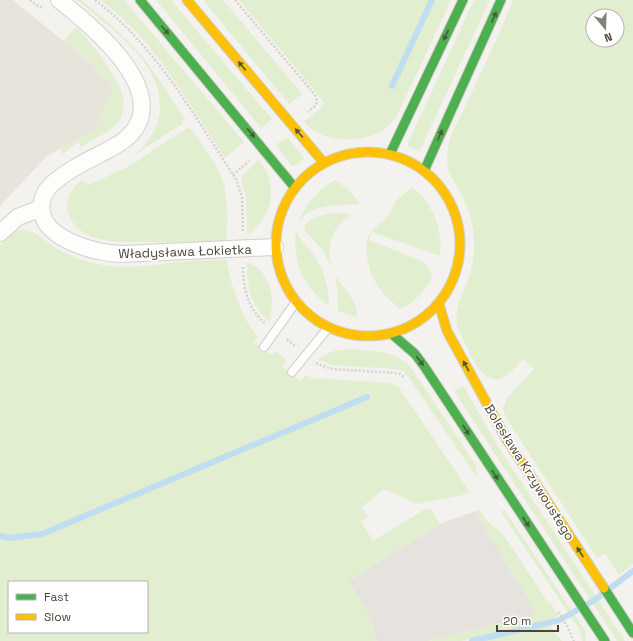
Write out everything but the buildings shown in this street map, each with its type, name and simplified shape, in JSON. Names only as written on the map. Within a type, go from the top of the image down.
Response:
[{"type":"main road","points":[[140,0],[295,188]]},
{"type":"main road","points":[[187,0],[324,163]]},
{"type":"main road","points":[[390,154],[463,0]]},
{"type":"main road","points":[[424,171],[501,0]]},
{"type":"main road","points":[[356,152],[390,154],[408,161],[424,171],[437,182],[447,197],[455,212],[459,229],[460,246],[458,264],[453,280],[439,304],[418,322],[392,334],[356,336],[342,333],[328,328],[305,312],[287,290],[277,262],[276,231],[280,216],[286,201],[295,188],[308,174],[324,163],[340,156],[356,152]]},
{"type":"main road","name":"Bolesława Krzywoustego","points":[[439,304],[450,336],[507,440],[633,633]]},
{"type":"main road","points":[[392,334],[415,354],[424,366],[605,641]]},
{"type":"street","points":[[0,233],[18,217],[41,208],[42,198],[50,186],[75,168],[123,141],[132,133],[142,112],[142,101],[138,86],[130,72],[115,52],[93,28],[53,2]]},
{"type":"street","name":"Władysława Łokietka","points":[[41,208],[46,222],[56,233],[79,245],[101,252],[121,254],[276,247]]},
{"type":"lane","points":[[264,347],[296,302]]},
{"type":"lane","points":[[292,372],[328,328]]},
{"type":"path","points":[[30,0],[39,7],[45,7],[53,2]]},
{"type":"path","points":[[95,0],[127,27],[159,63],[239,186],[242,198],[243,237]]},
{"type":"path","points":[[235,0],[315,95],[317,101],[316,105],[306,114]]},
{"type":"path","points":[[232,175],[250,160]]},
{"type":"path","points":[[243,260],[244,285],[250,303],[259,317],[267,324]]},
{"type":"path","points":[[285,338],[296,347]]},
{"type":"path","points":[[315,362],[331,369],[395,373],[400,374],[405,379]]},
{"type":"path","points":[[558,612],[574,641]]},
{"type":"shaded area","points":[[0,0],[13,0],[93,65],[113,88],[95,130],[47,156],[0,206]]},
{"type":"shaded area","points":[[475,511],[537,614],[428,641],[377,641],[369,614],[348,581],[440,524]]},
{"type":"green space","points":[[77,0],[81,0],[99,14],[133,46],[153,70],[184,118],[182,124],[133,156],[148,141],[155,130],[159,117],[159,93],[153,76],[132,47]]},
{"type":"green space","points":[[101,0],[124,0],[244,142],[225,158],[184,94],[154,53],[120,16]]},
{"type":"green space","points":[[156,0],[171,0],[272,119],[261,128]]},
{"type":"green space","points":[[203,0],[223,0],[302,94],[289,104]]},
{"type":"green space","points":[[239,0],[451,0],[397,116],[388,126],[373,135],[355,139],[340,139],[327,137],[315,131],[304,122],[324,105],[323,101]]},
{"type":"green space","points":[[474,0],[490,0],[420,150],[418,151],[408,146],[408,143]]},
{"type":"green space","points":[[513,0],[633,0],[633,564],[619,575],[605,553],[597,558],[506,418],[503,408],[507,398],[534,369],[523,359],[511,372],[502,378],[494,379],[487,376],[475,362],[458,329],[457,308],[471,270],[474,256],[474,243],[473,228],[467,207],[448,169],[447,152],[452,134],[499,34]]},
{"type":"green space","points":[[77,28],[91,43],[113,74],[122,94],[124,108],[119,121],[112,128],[81,147],[78,142],[62,154],[60,149],[95,130],[113,88],[93,65],[64,41],[74,29]]},
{"type":"green space","points":[[187,128],[191,129],[215,163],[222,178],[226,199],[227,241],[110,241],[89,236],[76,226],[69,216],[67,207],[68,198],[78,183],[82,180],[88,185],[128,167]]},
{"type":"green space","points":[[287,137],[304,158],[295,166],[292,166],[276,145]]},
{"type":"green space","points":[[259,160],[269,179],[271,190],[270,200],[263,219],[256,228],[247,235],[246,198],[241,176]]},
{"type":"green space","points":[[335,180],[348,189],[360,204],[334,205],[318,208],[310,211],[298,223],[317,193]]},
{"type":"green space","points":[[412,187],[426,201],[435,218],[440,236],[440,256],[372,232],[369,240],[419,260],[430,269],[432,278],[426,287],[414,300],[400,309],[382,292],[374,279],[369,265],[367,244],[370,234],[375,228],[389,215],[398,199]]},
{"type":"green space","points":[[335,213],[352,214],[339,226],[332,237],[330,244],[330,259],[332,268],[323,251],[306,232],[304,227],[314,218]]},
{"type":"green space","points":[[18,230],[24,230],[36,234],[61,251],[79,259],[110,266],[133,267],[179,262],[227,260],[234,290],[242,311],[252,330],[258,337],[254,342],[271,355],[275,351],[286,360],[282,366],[300,381],[305,375],[313,378],[391,383],[398,386],[469,491],[463,495],[417,504],[384,489],[362,507],[368,517],[361,522],[373,541],[424,510],[431,509],[440,524],[348,581],[369,614],[377,641],[0,641],[0,245],[11,233]]},
{"type":"green space","points":[[296,230],[323,271],[327,284],[329,306],[312,291],[301,273],[296,252]]},
{"type":"green space","points":[[247,262],[262,272],[270,287],[272,303],[269,321],[257,308],[250,294]]},
{"type":"green space","points":[[335,275],[353,299],[357,310],[357,317],[338,311],[338,296]]},
{"type":"green space","points":[[350,349],[382,352],[396,357],[410,366],[476,465],[477,478],[408,376],[403,371],[395,369],[332,365],[318,360],[333,351]]},
{"type":"green space","points":[[463,385],[497,445],[625,641],[617,641],[454,391]]},
{"type":"green space","points":[[480,510],[487,521],[503,534],[549,604],[551,603],[558,616],[462,641],[428,641],[537,614],[475,511]]},
{"type":"green space","points":[[500,510],[505,511],[586,632],[585,641],[583,641],[579,629]]},
{"type":"green space","points":[[550,625],[558,638],[559,637],[562,641],[482,641]]},
{"type":"waterway","points":[[392,86],[432,0]]},
{"type":"waterway","points":[[0,536],[10,538],[42,534],[367,397]]},
{"type":"waterway","points":[[472,641],[560,620],[596,599],[633,571]]},
{"type":"traffic: fast","points":[[140,0],[295,188]]},
{"type":"traffic: fast","points":[[390,154],[463,0]]},
{"type":"traffic: fast","points":[[424,171],[501,0]]},
{"type":"traffic: fast","points":[[392,334],[415,354],[424,366],[605,641]]},
{"type":"traffic: fast","points":[[604,588],[633,633]]},
{"type":"traffic: slow","points":[[187,0],[324,163]]},
{"type":"traffic: slow","points":[[359,152],[377,152],[395,156],[419,167],[439,185],[445,193],[456,217],[460,235],[460,244],[460,253],[453,279],[445,295],[427,315],[419,321],[395,332],[377,336],[359,336],[341,332],[317,321],[297,303],[291,295],[280,271],[276,253],[276,235],[280,217],[291,193],[309,173],[317,167],[341,156],[359,152]]},
{"type":"traffic: slow","points":[[439,304],[447,331],[507,440],[604,588]]}]
